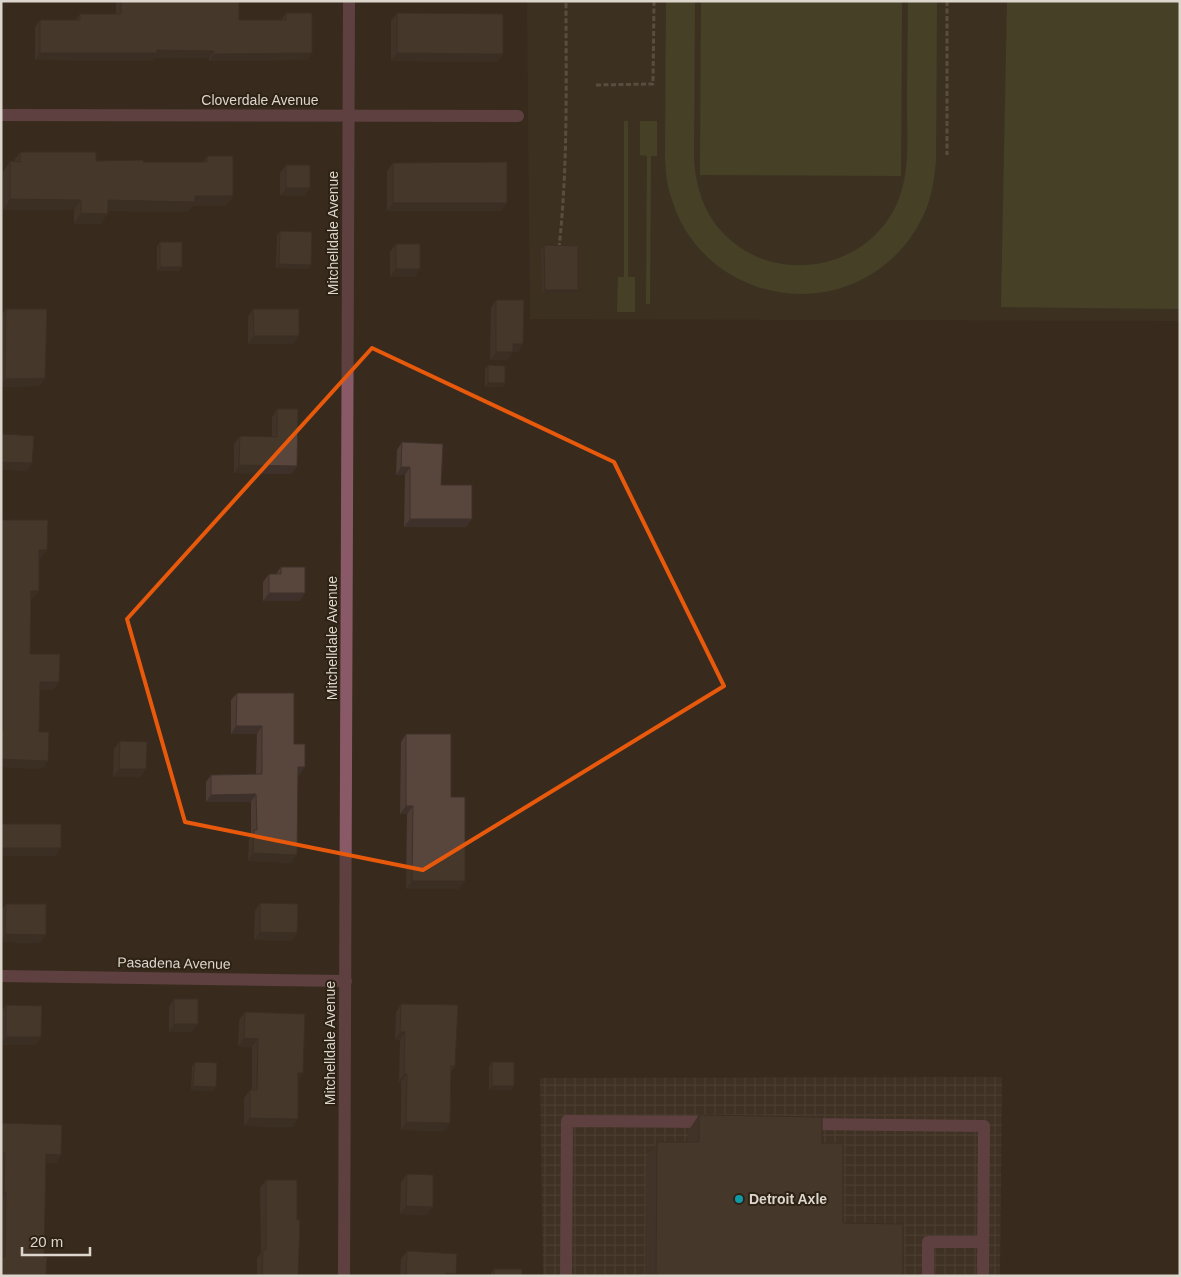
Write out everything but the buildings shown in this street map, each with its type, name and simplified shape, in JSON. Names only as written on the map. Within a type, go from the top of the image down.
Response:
[{"type":"street","name":"Mitchelldale Avenue","points":[[344,1276],[349,1]]},
{"type":"street","name":"Cloverdale Avenue","points":[[1,115],[518,116]]},
{"type":"street","name":"Pasadena Avenue","points":[[1,976],[346,981]]},
{"type":"street","points":[[566,1276],[567,1121],[726,1123]]},
{"type":"street","points":[[796,1124],[984,1126],[983,1276]]},
{"type":"street","points":[[928,1276],[928,1242],[983,1242]]},
{"type":"path","points":[[559,248],[564,206],[567,85],[566,1]]},
{"type":"path","points":[[596,85],[653,84],[654,1]]},
{"type":"path","points":[[947,1],[947,155]]},
{"type":"highlighted area","points":[[372,348],[614,462],[724,686],[423,870],[185,822],[127,619]]},
{"type":"shaded area","points":[[527,1],[1180,1],[1180,321],[530,319]]},
{"type":"shaded area","points":[[1002,1077],[1000,1276],[543,1276],[540,1078]]},
{"type":"green space","points":[[666,1],[695,1],[694,160],[699,190],[706,209],[725,235],[745,251],[768,261],[792,265],[817,264],[840,257],[862,246],[881,229],[895,208],[904,183],[907,157],[908,1],[937,1],[936,160],[933,184],[927,207],[920,222],[904,246],[884,265],[861,280],[836,290],[809,294],[781,293],[754,286],[728,273],[701,251],[681,222],[669,190],[666,175]]},
{"type":"green space","points":[[701,1],[902,1],[901,176],[700,175]]},
{"type":"green space","points":[[1007,1],[1180,1],[1180,309],[1001,307]]},
{"type":"green space","points":[[624,121],[628,121],[628,277],[635,277],[635,312],[617,312],[618,277],[624,277]]},
{"type":"green space","points":[[640,121],[657,121],[657,156],[651,156],[650,304],[646,304],[647,156],[640,155]]},
{"type":"place","name":"Detroit Axle","points":[[739,1199]]}]
